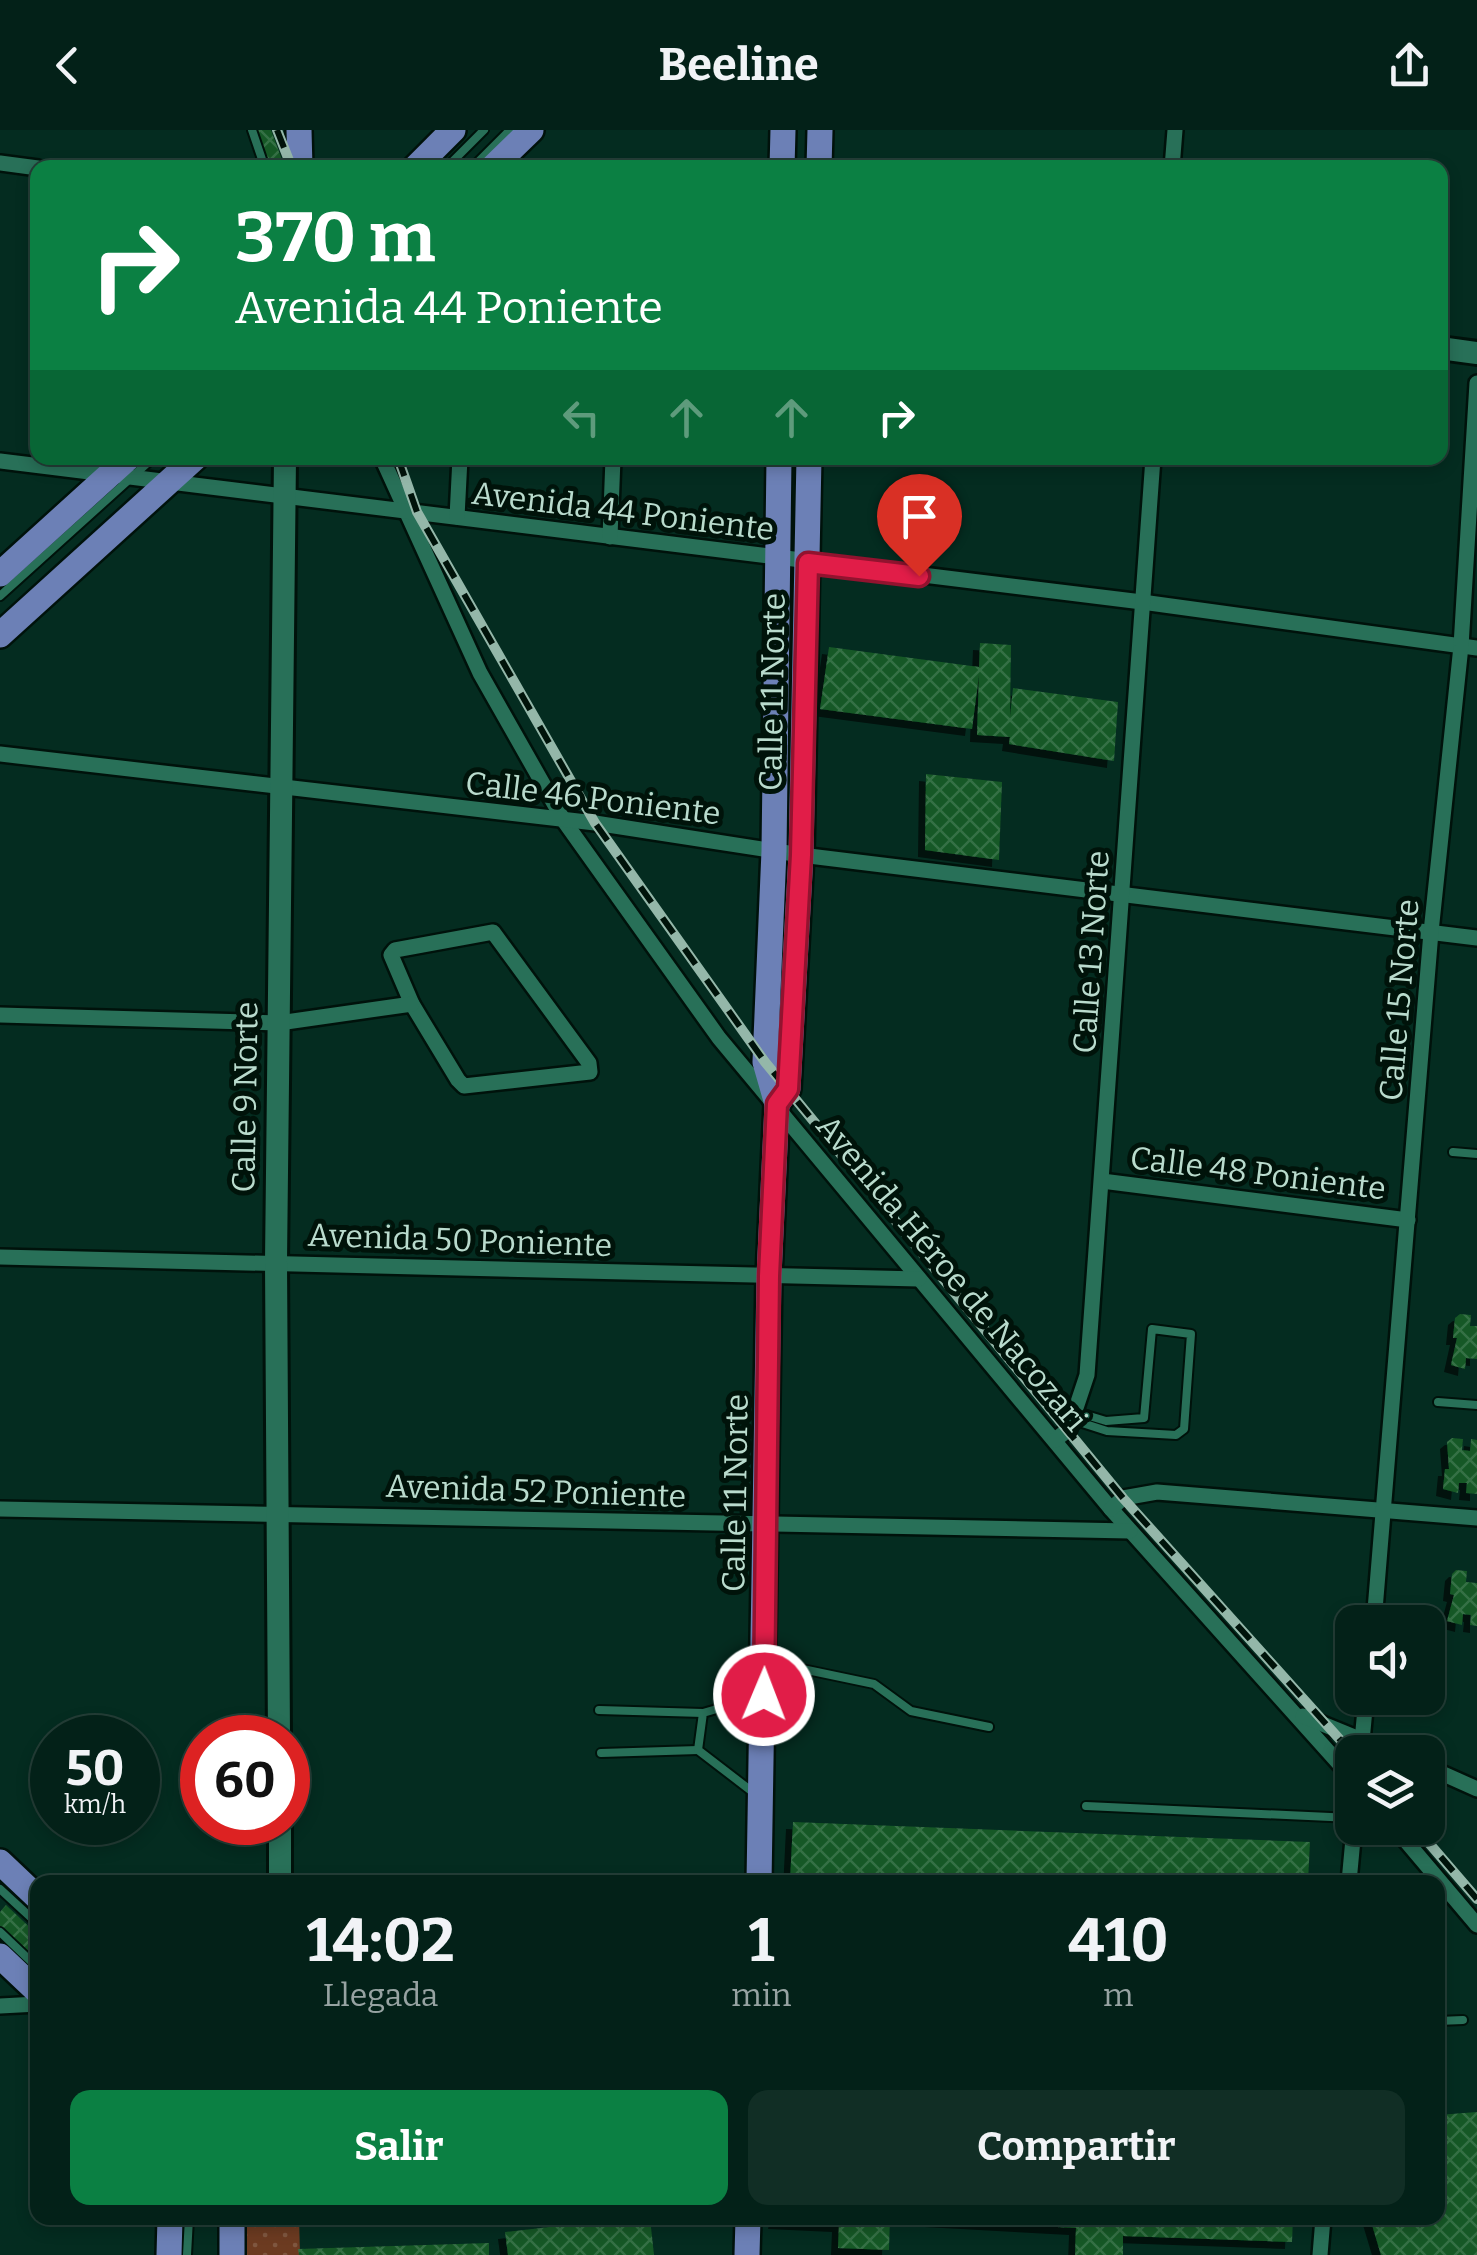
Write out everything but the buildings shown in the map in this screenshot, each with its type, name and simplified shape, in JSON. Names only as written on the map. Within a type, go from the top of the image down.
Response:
[{"type":"main road","points":[[289,130],[300,151]]},
{"type":"main road","points":[[423,160],[453,130]]},
{"type":"main road","points":[[500,160],[531,130]]},
{"type":"main road","points":[[782,160],[783,130]]},
{"type":"main road","points":[[818,160],[820,130]]},
{"type":"main road","points":[[1448,349],[1477,353]]},
{"type":"main road","name":"Calle 9 Norte","points":[[280,1715],[276,1262],[285,465]]},
{"type":"main road","name":"Calle 11 Norte","points":[[759,1875],[768,1525],[769,1276],[777,1104],[764,1062],[774,850],[779,465]]},
{"type":"main road","name":"Calle 11 Norte","points":[[777,1104],[788,1089],[801,855],[809,465]]},
{"type":"main road","points":[[0,574],[123,471]]},
{"type":"main road","points":[[0,635],[168,473]]},
{"type":"main road","points":[[280,1845],[280,1875]]},
{"type":"main road","points":[[0,1862],[30,1890]]},
{"type":"main road","points":[[0,1956],[30,1984]]},
{"type":"main road","points":[[169,2255],[170,2225]]},
{"type":"main road","points":[[232,2225],[232,2255]]},
{"type":"main road","points":[[747,2255],[748,2225]]},
{"type":"street","points":[[1173,160],[1175,130]]},
{"type":"street","points":[[0,163],[30,167]]},
{"type":"street","name":"Calle 15 Norte","points":[[1376,1605],[1431,932],[1469,647],[1477,383]]},
{"type":"street","name":"Avenida 44 Poniente","points":[[0,462],[30,464]]},
{"type":"street","name":"Avenida 44 Poniente","points":[[41,465],[168,473],[284,496],[1142,602],[1469,647]]},
{"type":"street","name":"Avenida Héroe de Nacozari","points":[[385,465],[480,674],[564,822],[718,1038],[777,1104],[1111,1510],[1335,1758]]},
{"type":"street","points":[[457,518],[460,465]]},
{"type":"street","points":[[610,537],[613,465]]},
{"type":"street","name":"Calle 13 Norte","points":[[1055,1440],[1075,1416],[1087,1375],[1152,465]]},
{"type":"street","name":"Calle 46 Poniente","points":[[0,754],[1477,938]]},
{"type":"street","points":[[493,932],[589,1062],[590,1072],[464,1086],[412,1004],[391,955],[395,950],[493,932]]},
{"type":"street","points":[[0,1014],[279,1023],[412,1004]]},
{"type":"street","name":"Calle 48 Poniente","points":[[1102,1181],[1408,1220]]},
{"type":"street","name":"Avenida 50 Poniente","points":[[0,1257],[919,1279]]},
{"type":"street","points":[[1111,1510],[1122,1498],[1156,1492],[1477,1518]]},
{"type":"street","name":"Avenida 52 Poniente","points":[[0,1509],[278,1511],[1130,1531]]},
{"type":"street","points":[[1296,1713],[1338,1735]]},
{"type":"street","points":[[1445,1775],[1477,1789]]},
{"type":"street","points":[[1350,1875],[1352,1845]]},
{"type":"street","points":[[1409,1845],[1435,1875]]},
{"type":"street","points":[[1445,1887],[1477,1925]]},
{"type":"street","points":[[0,2006],[30,2004]]},
{"type":"street","points":[[1320,2255],[1322,2225]]},
{"type":"lane","points":[[252,130],[262,160]]},
{"type":"lane","points":[[454,160],[484,130]]},
{"type":"lane","points":[[480,160],[510,130]]},
{"type":"lane","points":[[0,596],[123,471]]},
{"type":"lane","points":[[14,606],[168,473]]},
{"type":"lane","points":[[1453,1152],[1477,1154]]},
{"type":"lane","points":[[1152,1330],[1191,1334],[1184,1429],[1176,1435],[1106,1431],[1075,1416],[1106,1421],[1144,1418],[1152,1330]]},
{"type":"lane","points":[[1438,1402],[1477,1405]]},
{"type":"lane","points":[[765,1661],[874,1684],[911,1711],[990,1727]]},
{"type":"lane","points":[[599,1710],[703,1712],[764,1695]]},
{"type":"lane","points":[[698,1750],[703,1712]]},
{"type":"lane","points":[[601,1753],[698,1750],[762,1799]]},
{"type":"lane","points":[[1086,1806],[1335,1817]]},
{"type":"lane","points":[[0,1890],[30,1917]]},
{"type":"lane","points":[[0,1932],[30,1960]]},
{"type":"lane","points":[[1445,2021],[1463,2020]]},
{"type":"lane","points":[[188,2225],[188,2255]]},
{"type":"lane","points":[[222,2255],[223,2225]]},
{"type":"shaded area","points":[[243,2225],[299,2225],[300,2255],[243,2255]]},
{"type":"railway","points":[[277,130],[289,160]]},
{"type":"railway","points":[[400,465],[417,512],[595,823],[765,1062],[1123,1498],[1336,1735]]},
{"type":"railway","points":[[1431,1845],[1477,1899]]},
{"type":"route","points":[[764,1695],[769,1276],[777,1104],[788,1089],[801,855],[808,563],[919,576]]}]
